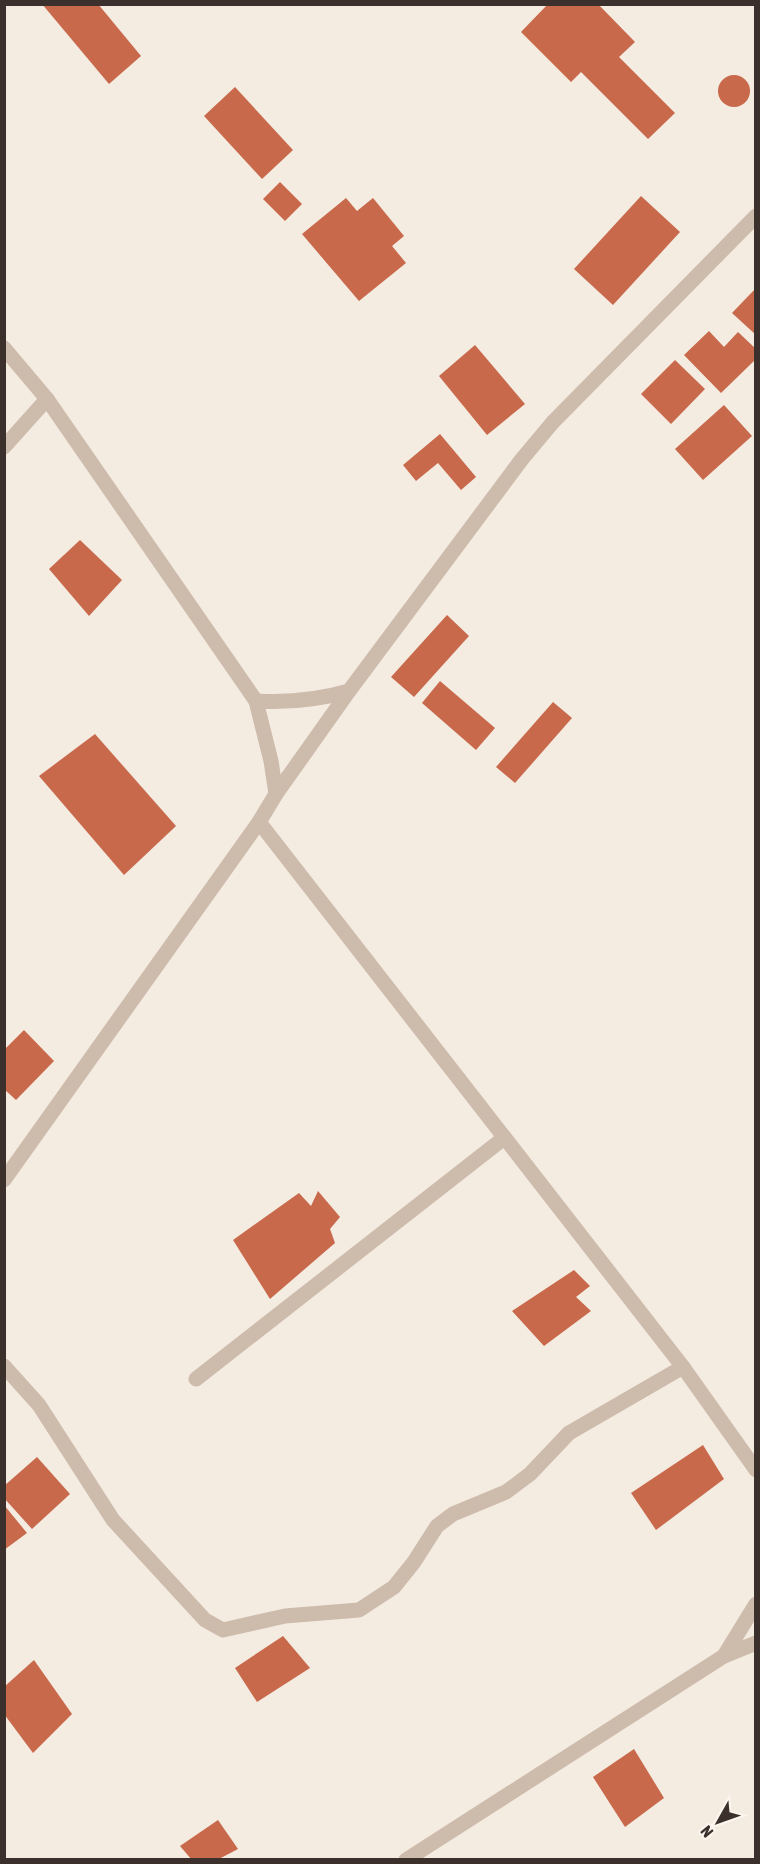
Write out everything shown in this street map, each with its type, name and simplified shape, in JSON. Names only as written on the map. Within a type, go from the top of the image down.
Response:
[{"type":"street","points":[[4,1180],[259,822],[276,794],[349,691],[515,468],[553,422],[756,216]]},
{"type":"street","points":[[4,348],[47,399],[256,701],[271,761],[276,794]]},
{"type":"street","points":[[4,447],[47,399]]},
{"type":"street","points":[[256,701],[288,703],[323,699],[349,691]]},
{"type":"street","points":[[259,822],[682,1367],[756,1470]]},
{"type":"street","points":[[196,1379],[504,1138]]},
{"type":"street","points":[[4,1366],[39,1406],[113,1520],[205,1620],[223,1630],[285,1616],[359,1610],[394,1587],[414,1562],[437,1526],[453,1514],[506,1492],[530,1474],[569,1433],[682,1367]]},
{"type":"street","points":[[724,1656],[756,1604]]},
{"type":"street","points":[[406,1860],[724,1656],[756,1643]]},
{"type":"building","points":[[42,4],[98,4],[141,56],[109,84]]},
{"type":"building","points":[[548,4],[598,4],[635,42],[619,57],[675,113],[648,139],[581,72],[571,82],[521,32]]},
{"type":"building","points":[[734,75],[745,80],[750,91],[745,102],[734,107],[723,102],[718,91],[723,80]]},
{"type":"building","points":[[235,87],[293,150],[262,179],[204,116]]},
{"type":"building","points":[[280,182],[302,204],[285,221],[263,199]]},
{"type":"building","points":[[641,196],[680,232],[613,305],[574,269]]},
{"type":"building","points":[[346,198],[357,211],[373,198],[404,236],[392,246],[406,263],[359,301],[302,234]]},
{"type":"building","points":[[756,288],[756,335],[732,313]]},
{"type":"building","points":[[709,331],[724,347],[738,332],[756,349],[756,359],[721,393],[684,355]]},
{"type":"building","points":[[475,345],[525,404],[487,435],[439,376]]},
{"type":"building","points":[[675,360],[705,389],[671,424],[641,394]]},
{"type":"building","points":[[724,405],[752,436],[703,480],[675,449]]},
{"type":"building","points":[[440,434],[476,477],[461,490],[438,463],[416,481],[403,465]]},
{"type":"building","points":[[80,540],[122,580],[89,616],[49,569]]},
{"type":"building","points":[[447,615],[469,636],[414,697],[391,677]]},
{"type":"building","points":[[440,681],[495,728],[476,750],[422,703]]},
{"type":"building","points":[[553,702],[572,718],[515,783],[496,767]]},
{"type":"building","points":[[95,734],[176,826],[124,875],[39,776]]},
{"type":"building","points":[[24,1030],[54,1061],[16,1100],[4,1089],[4,1050]]},
{"type":"building","points":[[318,1191],[340,1217],[330,1229],[335,1243],[270,1299],[233,1240],[299,1193],[311,1206]]},
{"type":"building","points":[[574,1270],[590,1286],[576,1297],[591,1311],[544,1346],[512,1311]]},
{"type":"building","points":[[703,1445],[724,1479],[656,1530],[631,1493]]},
{"type":"building","points":[[37,1457],[70,1494],[32,1529],[4,1498],[4,1486]]},
{"type":"building","points":[[4,1505],[27,1533],[4,1550]]},
{"type":"building","points":[[283,1636],[310,1668],[257,1702],[235,1668]]},
{"type":"building","points":[[34,1660],[72,1714],[33,1753],[4,1714],[4,1687]]},
{"type":"building","points":[[634,1749],[664,1798],[625,1827],[593,1777]]},
{"type":"building","points":[[218,1820],[238,1849],[217,1860],[192,1860],[180,1846]]}]
